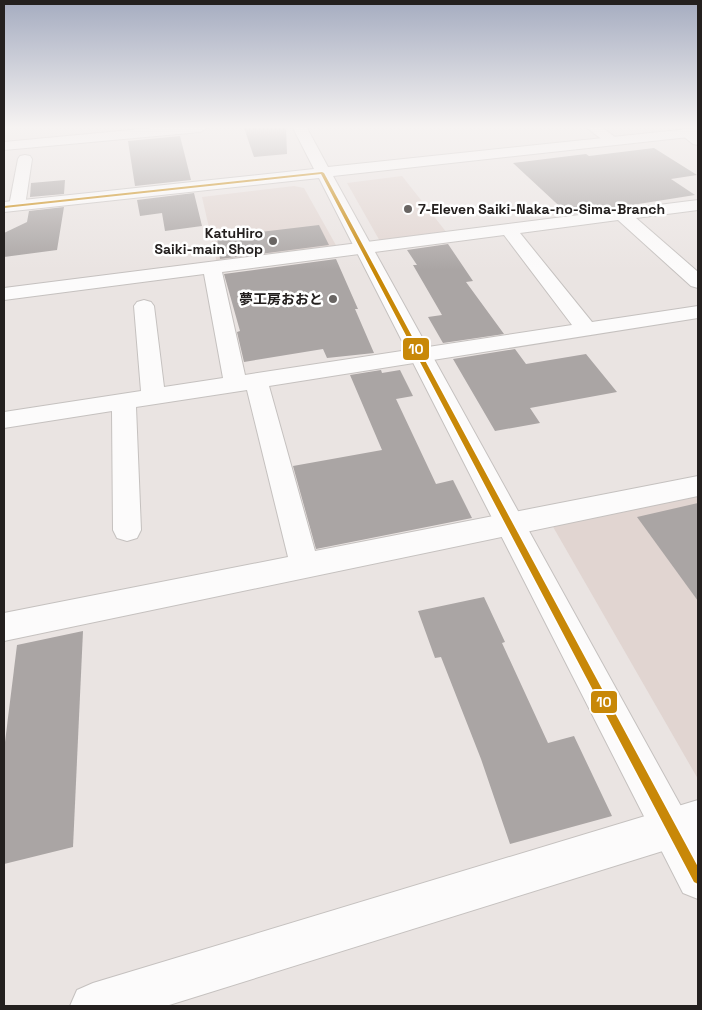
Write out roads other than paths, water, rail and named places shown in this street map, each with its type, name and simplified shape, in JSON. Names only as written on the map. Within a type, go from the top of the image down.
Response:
[{"type":"street","points":[[20,175],[10,206],[302,175]]},
{"type":"street","points":[[323,175],[510,526],[685,824],[698,878]]},
{"type":"street","points":[[4,294],[698,205]]},
{"type":"street","points":[[622,214],[698,282]]},
{"type":"street","points":[[508,229],[587,330]]},
{"type":"street","points":[[212,267],[246,383],[305,567]]},
{"type":"street","points":[[144,306],[153,397]]},
{"type":"street","points":[[4,424],[153,397],[698,312]]},
{"type":"street","points":[[124,402],[127,530]]},
{"type":"street","points":[[4,627],[510,526],[698,486]]},
{"type":"street","points":[[93,1006],[685,824]]},
{"type":"place","name":"7-Eleven Saiki-Naka-no-Sima-Branch","points":[[408,209]]},
{"type":"place","name":"KatuHiro Saiki-main Shop","points":[[273,241]]},
{"type":"place","name":"夢工房おおと","points":[[333,299]]}]
